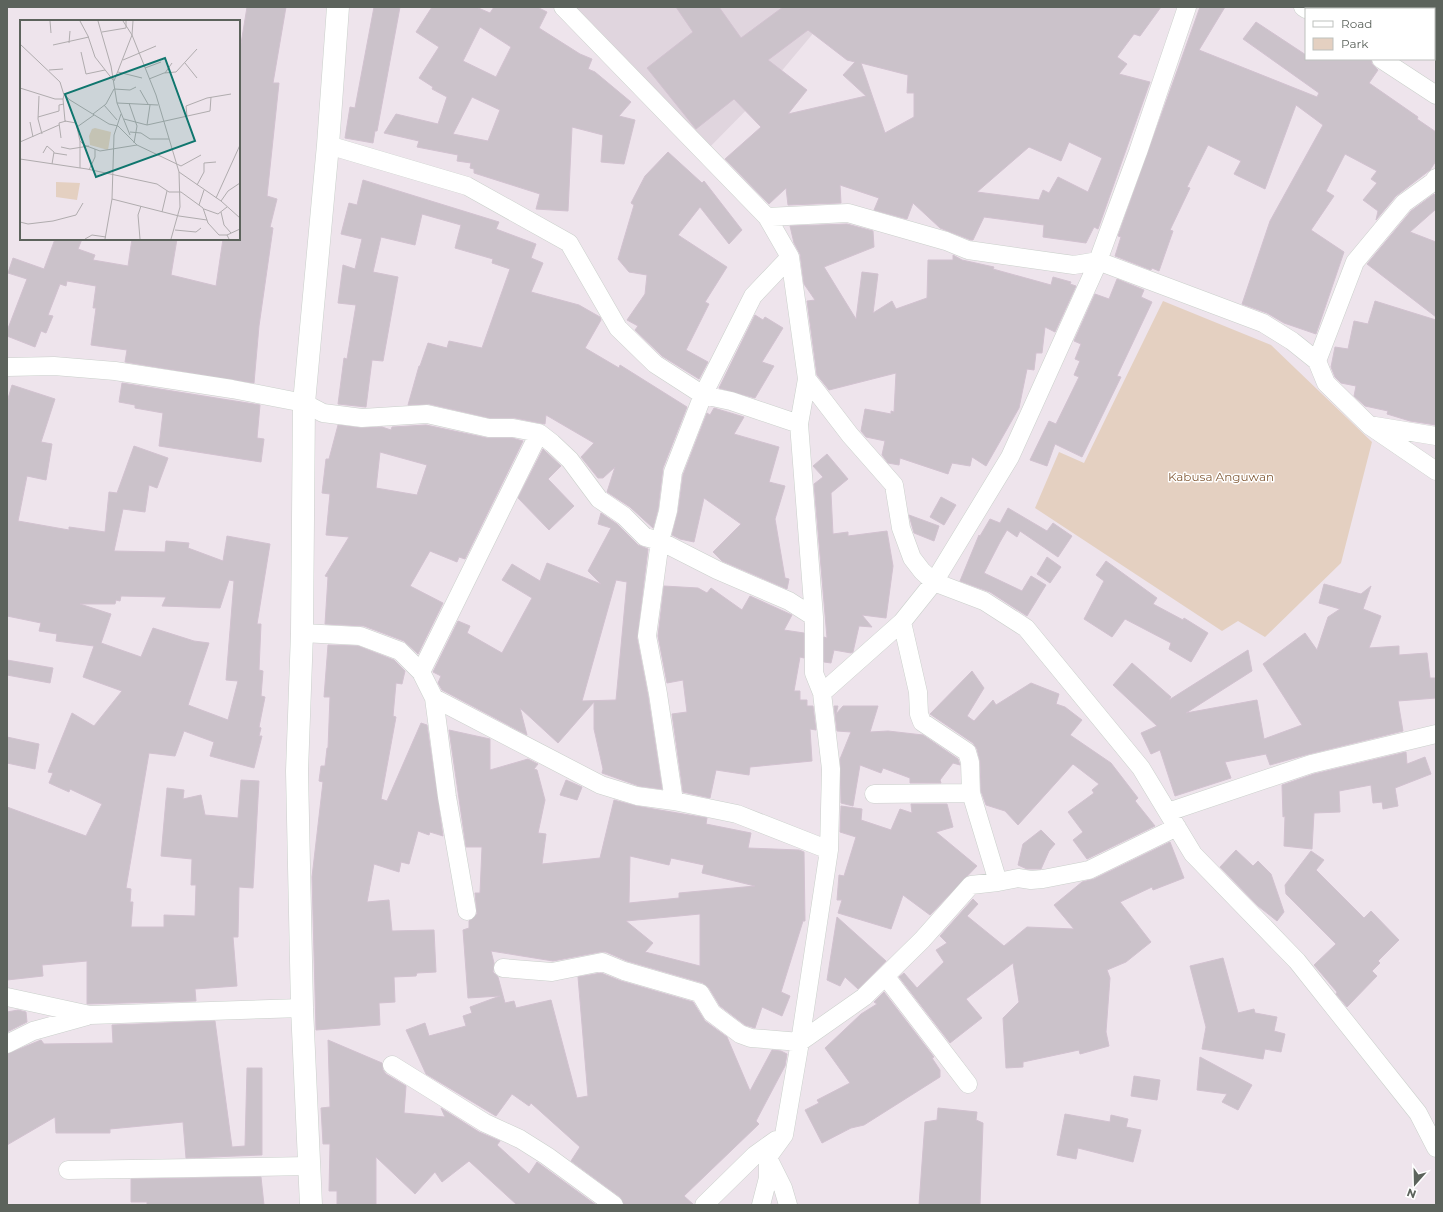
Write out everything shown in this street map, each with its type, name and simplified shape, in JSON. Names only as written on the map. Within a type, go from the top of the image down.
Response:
[{"type":"street","points":[[311,1205],[302,1008],[297,771],[302,633],[304,403],[328,145],[338,7]]},
{"type":"street","points":[[563,7],[767,217],[790,257],[807,379],[799,424],[814,617],[814,673],[822,693],[831,769],[829,850],[800,1042],[784,1135],[768,1157],[768,1178],[761,1205]]},
{"type":"street","points":[[822,693],[902,622],[934,582],[1010,458],[1098,261],[1138,152],[1187,7]]},
{"type":"street","points":[[1383,60],[1436,95]]},
{"type":"street","points":[[328,145],[467,186],[569,243],[618,328],[655,364],[703,395],[731,401],[799,424]]},
{"type":"street","points":[[1317,361],[1355,262],[1404,203],[1433,182],[1436,178]]},
{"type":"street","points":[[767,217],[848,212],[939,239],[968,250],[1074,265],[1098,261],[1263,323],[1292,341],[1317,361],[1326,383],[1370,426],[1436,471]]},
{"type":"street","points":[[674,801],[658,694],[647,636],[660,541],[668,511],[673,472],[703,395],[753,296],[790,257]]},
{"type":"street","points":[[7,367],[54,366],[115,371],[232,389],[304,403],[323,413],[362,418],[427,414],[489,428],[513,428],[539,434],[552,443],[570,460],[599,499],[624,516],[645,536],[660,541],[717,570],[789,601],[814,617]]},
{"type":"street","points":[[807,379],[850,435],[894,485],[901,528],[912,558],[922,571],[934,582],[984,601],[1026,628],[1141,768],[1193,854],[1302,967],[1418,1113],[1436,1148]]},
{"type":"street","points":[[1370,426],[1436,436]]},
{"type":"street","points":[[421,672],[539,434]]},
{"type":"street","points":[[902,622],[918,692],[919,714],[922,722],[967,752],[970,762],[971,793],[998,882]]},
{"type":"street","points":[[302,633],[360,636],[400,651],[421,672],[434,698],[447,797],[466,911]]},
{"type":"street","points":[[434,698],[601,785],[637,796],[674,801],[737,814],[829,850]]},
{"type":"street","points":[[1168,812],[1311,764],[1436,734]]},
{"type":"street","points":[[874,794],[971,793]]},
{"type":"street","points":[[503,968],[552,972],[602,962],[624,971],[700,993],[712,1013],[740,1034],[751,1038],[800,1042],[864,997],[886,976],[971,885],[1018,878],[1031,880],[1043,879],[1089,870],[1177,828]]},
{"type":"street","points":[[886,976],[968,1084]]},
{"type":"street","points":[[7,997],[90,1015]]},
{"type":"street","points":[[7,1044],[33,1031],[90,1015],[302,1008]]},
{"type":"street","points":[[392,1065],[485,1123],[520,1139],[547,1156],[614,1205]]},
{"type":"street","points":[[704,1205],[739,1169],[755,1155],[784,1135]]},
{"type":"street","points":[[768,1157],[783,1188],[788,1205]]},
{"type":"street","points":[[68,1170],[310,1166]]},
{"type":"street","points":[[739,1169],[768,1178]]},
{"type":"shaded area","points":[[563,7],[844,7],[821,24],[764,92],[704,153]]},
{"type":"green space","name":"Kabusa Anguwan","points":[[1163,301],[1271,345],[1372,442],[1341,563],[1265,637],[1238,621],[1222,631],[1035,508],[1059,452],[1084,463]]},
{"type":"building","points":[[247,7],[286,7],[273,83],[279,83],[267,196],[277,199],[270,227],[273,228],[259,326],[254,383],[125,362],[127,350],[91,345],[96,308],[93,308],[96,286],[67,281],[66,286],[60,284],[48,315],[53,316],[46,333],[41,331],[35,347],[7,336],[7,331],[27,279],[8,273],[13,258],[44,269],[55,240],[82,240],[78,249],[95,255],[93,260],[128,266],[132,240],[177,240],[171,275],[216,286],[223,240],[240,240],[240,50]]},
{"type":"building","points":[[374,7],[400,7],[377,131],[375,131],[373,143],[345,138],[350,107],[355,108]]},
{"type":"building","points":[[432,7],[476,7],[490,13],[494,7],[537,7],[547,12],[539,28],[580,54],[592,59],[588,69],[595,72],[631,102],[619,116],[635,120],[624,164],[601,162],[603,135],[572,127],[568,211],[536,209],[540,194],[474,173],[474,169],[470,168],[471,163],[457,161],[458,155],[417,147],[419,141],[384,133],[396,114],[438,124],[447,97],[432,89],[433,87],[419,78],[439,47],[416,32]],"holes":[[[480,27],[511,47],[496,77],[463,61]],[[472,97],[500,110],[488,141],[453,134]]]},
{"type":"building","points":[[676,7],[719,7],[741,38],[783,7],[1161,7],[1140,36],[1134,34],[1117,57],[1127,64],[1119,74],[1150,82],[1098,229],[1094,227],[1086,243],[1043,237],[1044,225],[984,217],[973,240],[971,240],[940,228],[913,203],[907,219],[874,210],[879,198],[840,185],[841,203],[788,205],[786,188],[769,204],[725,159],[761,127],[734,99],[696,129],[647,68],[693,32]],"holes":[[[808,30],[847,60],[855,62],[843,75],[866,96],[788,114],[807,90],[768,60]],[[861,63],[908,75],[907,93],[914,93],[914,117],[885,133]],[[1069,142],[1102,158],[1088,192],[1058,177],[1049,193],[1043,190],[1039,200],[977,192],[1029,147],[1061,161]]]},
{"type":"building","points":[[1200,7],[1225,7],[1199,50],[1317,97],[1319,93],[1243,39],[1256,22],[1305,54],[1305,60],[1371,60],[1372,64],[1378,70],[1369,83],[1418,117],[1417,119],[1436,132],[1436,161],[1430,170],[1396,196],[1376,220],[1378,211],[1363,200],[1377,183],[1371,179],[1377,171],[1345,154],[1326,191],[1334,196],[1311,230],[1344,252],[1316,334],[1284,323],[1267,313],[1242,304],[1270,221],[1323,125],[1296,105],[1265,189],[1234,174],[1241,161],[1208,145],[1187,187],[1190,188],[1170,230],[1173,231],[1159,271],[1152,268],[1151,270],[1115,256],[1121,237],[1118,236]]},
{"type":"building","points":[[668,152],[702,183],[704,181],[742,230],[729,244],[700,207],[678,235],[727,267],[705,302],[709,304],[686,350],[708,362],[699,379],[662,356],[635,330],[638,326],[627,320],[645,294],[647,275],[629,272],[618,259],[634,205],[631,203],[645,176]]},
{"type":"building","points":[[363,180],[499,222],[496,229],[536,244],[531,258],[543,263],[531,292],[579,305],[600,317],[601,320],[585,348],[619,368],[620,365],[687,407],[663,468],[658,509],[653,528],[630,507],[607,492],[615,467],[603,478],[598,478],[581,457],[594,443],[546,415],[545,424],[515,418],[490,418],[429,404],[408,405],[419,366],[428,343],[447,348],[449,341],[482,348],[510,269],[492,263],[493,259],[455,248],[461,225],[422,214],[415,245],[381,237],[373,272],[398,277],[383,361],[372,360],[366,407],[338,404],[344,358],[347,359],[356,305],[338,303],[343,265],[355,269],[362,239],[341,234],[349,203],[357,205]]},
{"type":"building","points":[[1434,194],[1436,197],[1436,209],[1410,232],[1436,242],[1436,317],[1367,264],[1411,211]]},
{"type":"building","points":[[847,224],[873,231],[874,247],[824,267],[856,319],[862,272],[878,274],[873,313],[892,301],[896,309],[927,298],[928,260],[953,260],[953,255],[962,260],[994,267],[993,269],[1051,285],[1053,277],[1071,282],[1070,284],[1076,286],[1055,332],[1045,327],[1042,353],[1036,353],[1034,370],[1027,369],[1019,408],[986,466],[972,457],[970,466],[952,463],[948,474],[900,458],[899,465],[888,463],[882,455],[885,441],[866,437],[861,431],[865,409],[891,414],[891,411],[894,412],[896,373],[829,390],[817,375],[807,301],[815,300],[804,284],[800,254],[794,243],[790,226]]},
{"type":"building","points":[[1117,279],[1144,290],[1141,297],[1152,302],[1117,376],[1121,377],[1082,457],[1055,444],[1047,466],[1030,460],[1049,421],[1056,424],[1079,377],[1074,375],[1080,361],[1075,359],[1081,344],[1074,341],[1095,294],[1109,299]]},
{"type":"building","points":[[1375,301],[1436,320],[1436,425],[1410,421],[1387,414],[1388,411],[1365,406],[1354,396],[1356,386],[1341,383],[1335,377],[1331,367],[1335,347],[1348,349],[1354,321],[1368,324]]},
{"type":"building","points":[[755,315],[763,320],[765,317],[783,328],[762,362],[774,366],[755,398],[719,388]]},
{"type":"building","points":[[122,383],[260,405],[257,438],[264,439],[261,462],[159,446],[163,413],[135,408],[135,405],[119,402]]},
{"type":"building","points":[[12,385],[55,399],[41,442],[52,444],[46,480],[27,476],[18,521],[69,530],[69,527],[105,532],[109,492],[117,493],[134,446],[168,458],[157,488],[149,485],[145,512],[123,509],[114,551],[165,552],[166,541],[189,543],[188,548],[223,561],[227,536],[270,544],[257,624],[261,624],[259,670],[263,671],[261,696],[265,697],[259,727],[261,728],[259,736],[262,736],[254,768],[210,756],[214,742],[184,731],[175,756],[149,753],[126,888],[131,889],[130,902],[133,902],[131,927],[164,927],[164,915],[195,916],[196,885],[191,885],[192,859],[161,856],[167,788],[184,790],[183,799],[201,795],[205,815],[238,818],[241,780],[259,781],[253,888],[239,887],[238,937],[233,937],[237,986],[195,989],[196,1001],[87,1004],[87,961],[42,965],[43,976],[7,980],[7,807],[86,836],[102,804],[70,789],[69,792],[49,783],[53,773],[48,772],[72,713],[94,726],[122,691],[83,677],[94,646],[56,641],[57,634],[39,631],[41,623],[7,616],[7,402]],"holes":[[[229,580],[234,581],[226,680],[238,681],[228,720],[188,705],[209,643],[194,641],[153,628],[141,657],[101,643],[111,614],[80,604],[115,604],[116,600],[120,601],[121,596],[166,597],[162,606],[220,608]]]},
{"type":"building","points":[[714,408],[744,417],[734,434],[779,447],[769,482],[785,486],[775,519],[785,578],[789,579],[787,589],[722,561],[713,552],[741,524],[704,498],[694,542],[680,539],[672,535],[678,512],[683,475],[707,413],[710,415]]},
{"type":"building","points":[[338,425],[361,428],[382,427],[391,430],[392,427],[426,425],[487,438],[512,438],[523,441],[465,559],[459,557],[457,562],[430,551],[410,586],[443,603],[418,654],[404,641],[364,626],[325,624],[328,577],[325,576],[349,537],[326,535],[330,494],[322,493],[326,459],[329,459]],"holes":[[[380,452],[427,465],[417,495],[376,488]]]},
{"type":"building","points":[[543,449],[561,466],[548,479],[574,506],[549,530],[518,498]]},
{"type":"building","points":[[827,454],[848,479],[831,493],[833,534],[848,532],[848,536],[887,531],[893,566],[886,618],[862,615],[872,627],[859,626],[853,652],[851,653],[834,650],[831,663],[824,662],[824,637],[827,638],[814,484],[823,477],[813,466]]},
{"type":"building","points":[[941,497],[956,505],[944,525],[930,517]]},
{"type":"building","points":[[1008,508],[1047,531],[1053,523],[1072,536],[1058,557],[1020,531],[1017,537],[1007,530],[1000,542],[984,573],[1022,591],[1031,576],[1046,585],[1027,616],[990,592],[960,581],[979,535],[980,536],[990,519],[1000,523]]},
{"type":"building","points":[[601,513],[617,524],[638,545],[648,549],[637,638],[648,696],[662,789],[639,786],[602,773],[603,769],[594,729],[594,702],[558,743],[520,708],[527,735],[442,690],[438,683],[441,676],[433,672],[458,621],[470,626],[467,633],[502,653],[532,598],[502,580],[512,564],[540,581],[547,563],[601,584],[588,571],[611,528],[598,524]],"holes":[[[616,580],[627,582],[616,700],[582,701]]]},
{"type":"building","points":[[909,515],[939,526],[934,541],[914,533]]},
{"type":"building","points":[[1047,557],[1061,567],[1050,583],[1037,574]]},
{"type":"building","points":[[1106,561],[1157,598],[1153,604],[1183,620],[1184,618],[1208,633],[1191,662],[1169,649],[1171,643],[1125,619],[1112,637],[1084,619],[1104,581],[1096,575]]},
{"type":"building","points":[[1324,584],[1361,594],[1371,586],[1363,609],[1381,616],[1369,648],[1399,646],[1399,655],[1427,653],[1430,678],[1435,678],[1436,698],[1398,701],[1403,731],[1270,765],[1266,754],[1225,762],[1231,778],[1175,796],[1160,750],[1151,754],[1141,733],[1157,726],[1113,685],[1132,663],[1171,697],[1169,700],[1248,650],[1252,671],[1186,713],[1257,700],[1264,739],[1302,725],[1263,664],[1305,633],[1317,650],[1328,617],[1340,609],[1319,603]]},
{"type":"building","points":[[664,586],[698,588],[707,593],[711,588],[742,610],[750,596],[792,615],[784,630],[804,633],[804,658],[800,657],[794,691],[800,691],[800,700],[807,700],[807,706],[813,706],[816,730],[810,729],[812,761],[750,767],[749,775],[716,770],[710,798],[683,792],[672,714],[687,712],[683,680],[667,683],[658,636]]},
{"type":"building","points":[[328,645],[358,646],[394,660],[405,671],[402,684],[396,683],[393,716],[396,717],[381,799],[387,801],[421,723],[427,725],[443,836],[430,832],[429,835],[418,831],[409,864],[401,862],[399,872],[374,864],[367,902],[389,900],[392,931],[434,930],[436,972],[417,973],[416,976],[394,977],[395,1002],[379,1003],[380,1025],[316,1030],[312,877],[323,782],[319,781],[321,766],[325,766],[328,748],[330,697],[324,697]]},
{"type":"building","points":[[7,660],[53,668],[50,683],[7,675]]},
{"type":"building","points":[[972,671],[984,688],[967,716],[974,721],[993,700],[996,705],[1031,683],[1059,694],[1056,704],[1065,707],[1082,720],[1070,735],[1111,763],[1138,798],[1135,801],[1155,826],[1087,859],[1073,840],[1083,832],[1068,812],[1094,793],[1092,790],[1099,784],[1073,764],[1018,825],[1005,811],[986,805],[981,791],[980,761],[977,749],[973,743],[930,714]]},
{"type":"building","points":[[834,706],[838,706],[836,714],[843,706],[878,706],[870,732],[888,731],[923,735],[958,759],[960,765],[953,763],[940,780],[941,783],[910,783],[910,778],[883,768],[881,773],[860,765],[853,806],[841,803],[840,759],[851,732],[837,731]]},
{"type":"building","points":[[449,730],[490,739],[490,770],[528,759],[538,764],[534,769],[537,770],[545,800],[538,833],[546,834],[542,864],[600,858],[614,800],[636,806],[707,818],[706,824],[751,833],[748,848],[799,850],[804,852],[805,921],[803,921],[781,992],[790,996],[782,1016],[762,1007],[755,1028],[745,1025],[720,1006],[709,988],[703,983],[627,961],[606,952],[553,961],[491,951],[494,963],[493,972],[498,977],[505,1003],[514,1001],[516,1008],[551,1000],[577,1098],[588,1096],[578,977],[601,973],[621,981],[693,1002],[705,1021],[727,1037],[750,1091],[772,1050],[781,1051],[787,1054],[785,1066],[756,1121],[759,1124],[684,1196],[694,1205],[624,1205],[620,1197],[571,1161],[580,1147],[531,1103],[529,1106],[512,1094],[496,1116],[426,1074],[406,1030],[425,1023],[429,1036],[466,1026],[463,1016],[472,1013],[470,1007],[500,996],[468,998],[463,930],[469,928],[469,921],[477,914],[475,893],[480,893],[482,847],[466,847]],"holes":[[[630,856],[669,865],[671,858],[704,865],[702,873],[755,886],[679,893],[679,898],[629,903]],[[700,914],[700,966],[645,952],[653,943],[626,921]]]},
{"type":"building","points":[[7,737],[39,744],[35,769],[7,763]]},
{"type":"building","points":[[1406,752],[1407,764],[1425,757],[1431,774],[1395,788],[1398,806],[1383,809],[1382,802],[1373,803],[1371,785],[1339,791],[1340,812],[1314,813],[1312,849],[1284,846],[1285,816],[1283,817],[1282,785],[1314,774]]},
{"type":"building","points":[[566,780],[582,787],[577,800],[560,795]]},
{"type":"building","points":[[911,804],[947,804],[953,827],[936,832],[977,866],[930,915],[903,895],[891,929],[838,913],[842,900],[837,900],[839,875],[844,876],[856,837],[840,832],[841,806],[862,809],[861,820],[891,830],[900,809],[912,813]]},
{"type":"building","points":[[1041,830],[1055,844],[1049,851],[1041,869],[1027,869],[1018,865],[1023,844]]},
{"type":"building","points":[[1170,842],[1184,878],[1153,890],[1152,887],[1120,902],[1151,942],[1126,962],[1107,970],[1110,978],[1106,1032],[1109,1046],[1080,1054],[1079,1050],[1023,1062],[1023,1067],[1006,1068],[1003,1018],[1019,1002],[1013,963],[966,999],[982,1018],[950,1043],[899,977],[904,973],[917,988],[944,962],[936,950],[947,943],[940,936],[973,899],[978,904],[967,916],[1004,946],[1027,927],[1074,929],[1054,905],[1082,882],[1094,879]]},
{"type":"building","points":[[1236,850],[1253,866],[1258,861],[1271,874],[1284,912],[1277,921],[1258,906],[1220,867]]},
{"type":"building","points":[[1311,851],[1324,860],[1316,870],[1364,918],[1371,911],[1399,940],[1378,961],[1380,963],[1372,971],[1377,976],[1347,1007],[1336,994],[1337,992],[1314,965],[1336,944],[1286,894],[1285,885]]},
{"type":"building","points":[[837,917],[886,961],[858,989],[845,977],[840,986],[827,980]]},
{"type":"building","points":[[1223,958],[1238,1013],[1254,1009],[1255,1013],[1277,1017],[1274,1031],[1285,1034],[1281,1052],[1265,1049],[1263,1059],[1202,1049],[1206,1027],[1190,966]]},
{"type":"building","points":[[884,992],[934,1057],[932,1058],[940,1070],[940,1077],[864,1125],[851,1128],[822,1143],[805,1110],[819,1103],[817,1100],[850,1083],[825,1048],[861,1014],[877,1004],[874,1002]]},
{"type":"building","points":[[18,1010],[26,1012],[27,1022],[7,1032],[7,1012]]},
{"type":"building","points":[[215,1021],[232,1147],[245,1146],[247,1068],[262,1068],[262,1155],[186,1158],[183,1122],[110,1129],[110,1133],[56,1133],[55,1117],[7,1145],[7,1054],[41,1040],[44,1044],[113,1043],[112,1025]]},
{"type":"building","points":[[328,1040],[382,1063],[383,1070],[386,1074],[406,1086],[404,1113],[445,1117],[441,1108],[479,1132],[500,1141],[497,1145],[529,1174],[537,1162],[596,1205],[517,1205],[469,1161],[442,1182],[435,1172],[415,1194],[376,1157],[376,1205],[337,1205],[337,1191],[329,1191],[330,1144],[323,1144],[321,1108],[330,1107]]},
{"type":"building","points":[[1200,1057],[1252,1085],[1238,1110],[1222,1102],[1227,1094],[1197,1090]]},
{"type":"building","points":[[1134,1076],[1160,1080],[1157,1100],[1131,1096]]},
{"type":"building","points":[[938,1108],[977,1112],[976,1120],[983,1123],[980,1205],[919,1205],[925,1122],[937,1120]]},
{"type":"building","points":[[1065,1114],[1110,1122],[1111,1115],[1128,1119],[1126,1127],[1141,1130],[1133,1162],[1078,1148],[1076,1159],[1057,1155]]},
{"type":"building","points":[[261,1177],[264,1205],[147,1205],[147,1202],[131,1202],[131,1179]]}]
